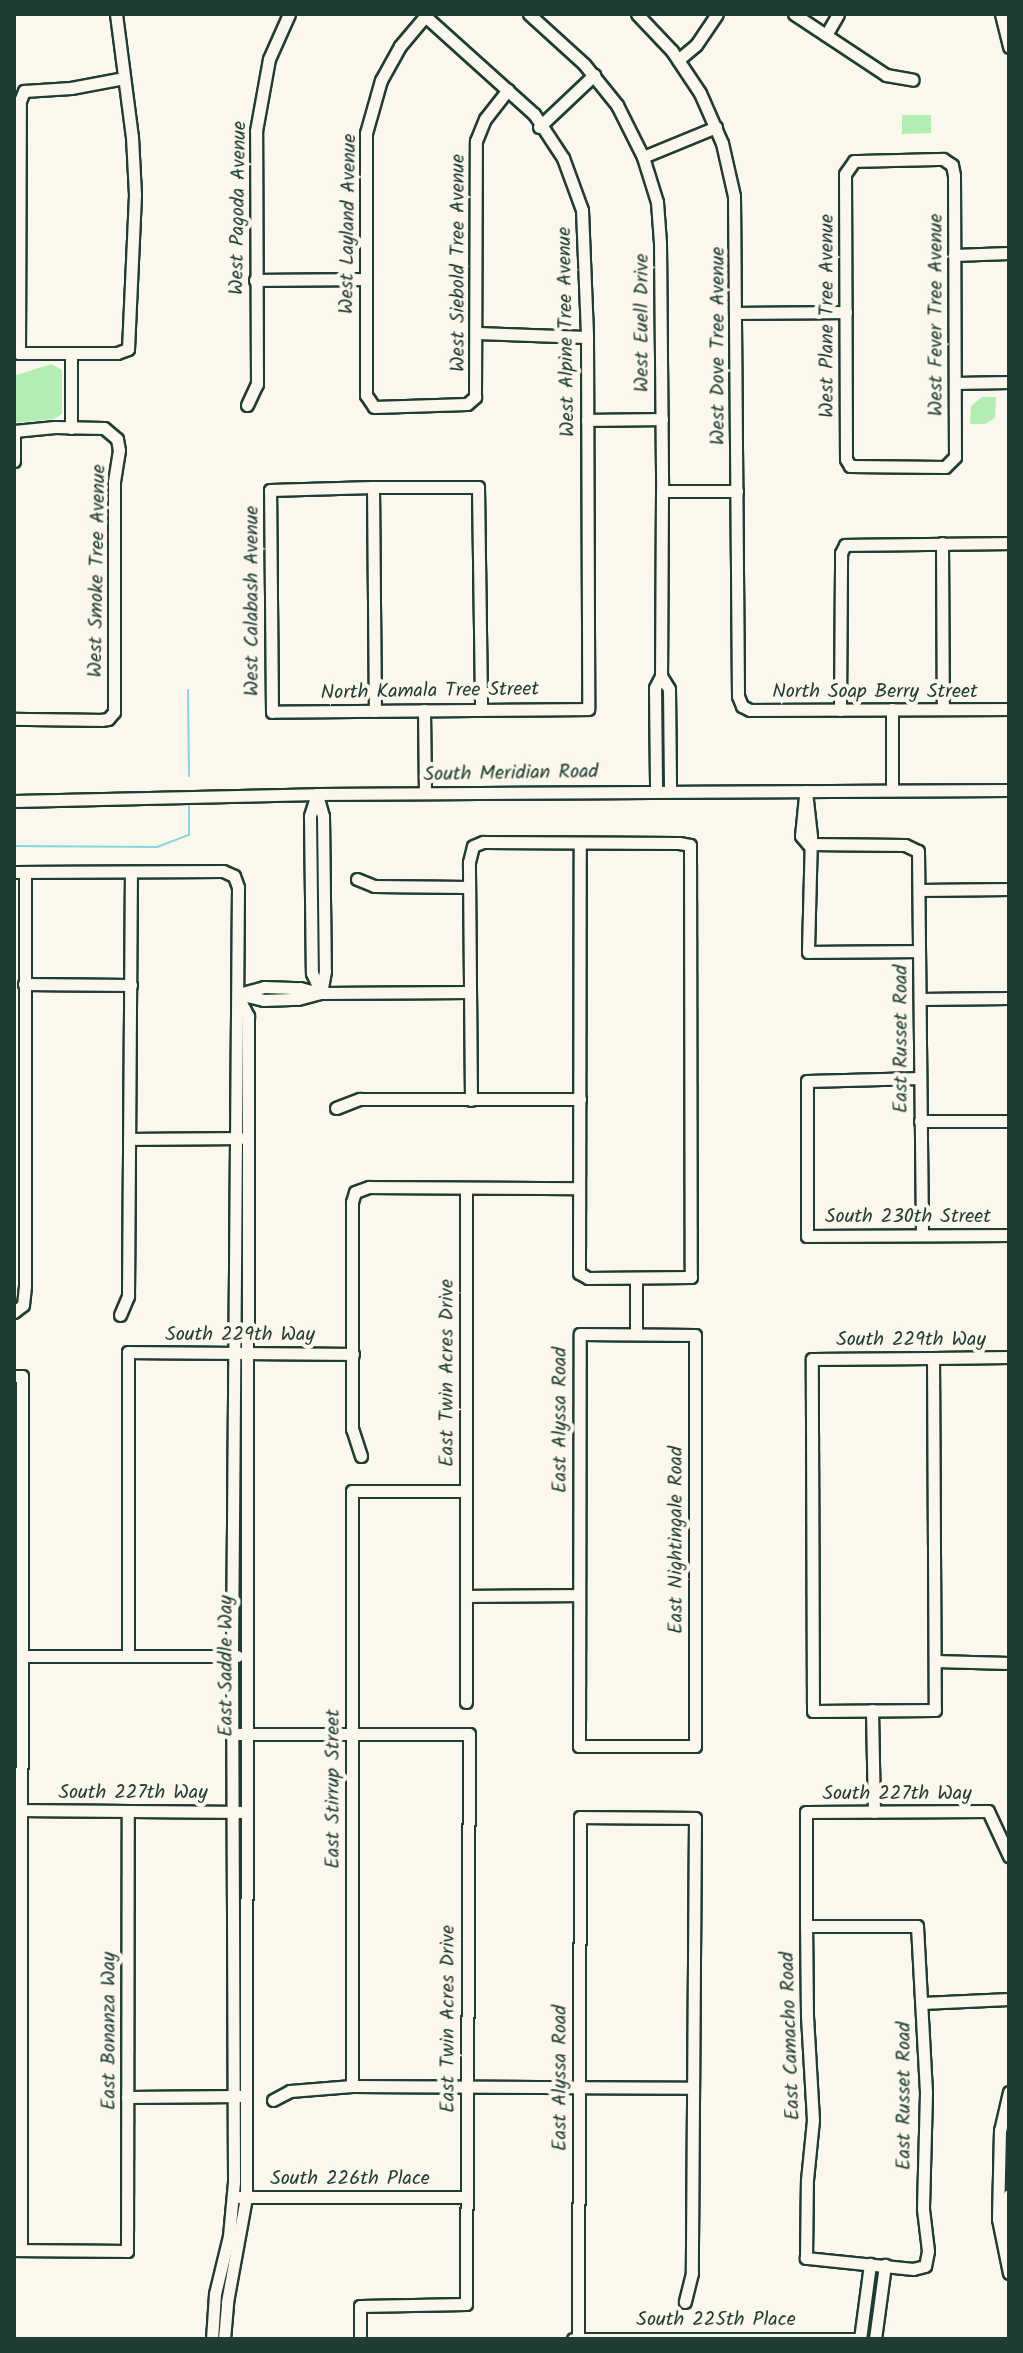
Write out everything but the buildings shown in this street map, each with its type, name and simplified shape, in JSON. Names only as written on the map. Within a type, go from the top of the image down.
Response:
[{"type":"street","points":[[116,14],[124,78],[135,195],[128,349],[117,353],[19,353],[17,231],[20,101],[24,91],[71,88],[124,78]]},
{"type":"street","name":"West Pagoda Avenue","points":[[247,405],[257,384],[256,131],[260,95],[269,59],[289,14]]},
{"type":"street","name":"West Euell Drive","points":[[529,14],[594,75],[617,105],[643,157],[659,221],[662,491],[661,676],[655,688],[656,791]]},
{"type":"street","name":"West Dove Tree Avenue","points":[[637,14],[678,60],[700,93],[716,127],[734,196],[738,696],[742,706]]},
{"type":"street","points":[[678,60],[696,45],[717,14]]},
{"type":"street","points":[[794,14],[886,75],[913,80]]},
{"type":"street","points":[[826,35],[838,14]]},
{"type":"street","points":[[1001,14],[1009,47]]},
{"type":"street","name":"West Alpine Tree Avenue","points":[[426,15],[534,114],[539,127],[563,158],[582,210],[587,337],[588,709]]},
{"type":"street","name":"West Layland Avenue","points":[[426,15],[400,46],[381,80],[366,133],[368,402],[374,407],[467,404],[475,397]]},
{"type":"street","points":[[539,127],[594,75]]},
{"type":"street","name":"West Siebold Tree Avenue","points":[[475,397],[476,141],[485,119],[508,90]]},
{"type":"street","points":[[643,157],[716,127]]},
{"type":"street","name":"West Fever Tree Avenue","points":[[848,166],[854,161],[943,159],[952,165],[955,383],[955,457],[952,464]]},
{"type":"street","name":"West Plane Tree Avenue","points":[[848,166],[846,459],[850,466],[891,468],[952,464]]},
{"type":"street","points":[[954,255],[1009,253]]},
{"type":"street","points":[[255,280],[365,279]]},
{"type":"street","points":[[736,313],[846,312]]},
{"type":"street","points":[[476,333],[587,337]]},
{"type":"street","points":[[14,461],[14,431],[71,428],[71,353]]},
{"type":"street","points":[[955,383],[1009,382]]},
{"type":"street","points":[[587,420],[662,419]]},
{"type":"street","name":"West Smoke Tree Avenue","points":[[14,719],[101,720],[108,719],[114,712],[114,482],[119,450],[112,432],[92,427],[71,428]]},
{"type":"street","points":[[375,711],[373,487],[478,487],[481,710]]},
{"type":"street","name":"West Calabash Avenue","points":[[272,712],[270,490],[373,487]]},
{"type":"street","points":[[662,491],[737,491]]},
{"type":"street","points":[[942,543],[943,709]]},
{"type":"street","points":[[840,710],[841,553],[845,545],[1009,543]]},
{"type":"street","name":"West Euell Drive","points":[[661,676],[669,689],[670,790]]},
{"type":"street","name":"North Soap Berry Street","points":[[742,706],[750,710],[1009,709]]},
{"type":"street","name":"North Kamala Tree Street","points":[[272,712],[588,709]]},
{"type":"street","points":[[892,709],[892,790]]},
{"type":"street","points":[[424,710],[425,793]]},
{"type":"street","name":"South Meridian Road","points":[[14,801],[670,790],[1009,790]]},
{"type":"street","points":[[806,791],[810,815],[808,952],[919,951]]},
{"type":"street","points":[[317,794],[310,816],[311,926],[312,973],[321,993]]},
{"type":"street","points":[[471,1100],[469,887],[473,846],[483,842],[679,843],[690,845],[693,854],[691,1277],[588,1278],[579,1273],[580,843]]},
{"type":"street","name":"East Russet Road","points":[[808,844],[913,846],[918,851],[922,1235]]},
{"type":"street","name":"East Saddle Way","points":[[131,872],[223,871],[234,876],[238,887],[241,1138],[238,1656],[240,2096],[246,2197],[227,2302],[224,2339]]},
{"type":"street","points":[[14,1312],[23,1305],[25,1286],[24,984],[19,872],[131,872],[128,1296],[120,1315]]},
{"type":"street","points":[[357,879],[374,886],[469,887]]},
{"type":"street","points":[[919,890],[1009,889]]},
{"type":"street","points":[[24,984],[131,985]]},
{"type":"street","points":[[238,994],[263,1000],[298,999],[321,993],[470,992]]},
{"type":"street","points":[[920,999],[1009,998]]},
{"type":"street","name":"South 230th Street","points":[[920,1078],[807,1081],[807,1236],[1009,1235]]},
{"type":"street","points":[[336,1108],[360,1099],[580,1099]]},
{"type":"street","points":[[920,1121],[1009,1121]]},
{"type":"street","points":[[129,1139],[241,1138]]},
{"type":"street","points":[[361,1456],[352,1429],[352,1202],[355,1192],[369,1187],[579,1188]]},
{"type":"street","name":"East Twin Acres Drive","points":[[466,1188],[466,1702]]},
{"type":"street","points":[[636,1279],[636,1334]]},
{"type":"street","name":"East Alyssa Road","points":[[579,1746],[580,1334],[636,1334]]},
{"type":"street","name":"East Nightingale Road","points":[[579,1746],[695,1746],[695,1335],[636,1334]]},
{"type":"street","name":"South 229th Way","points":[[128,1656],[128,1352],[353,1354]]},
{"type":"street","name":"South 229th Way","points":[[872,1710],[813,1711],[812,1359],[1009,1357]]},
{"type":"street","points":[[874,1812],[872,1710],[935,1710],[933,1358]]},
{"type":"street","points":[[17,2250],[21,1810],[18,1762],[22,1656],[18,1376]]},
{"type":"street","name":"East Stirrup Street","points":[[352,2086],[352,1491],[465,1491]]},
{"type":"street","points":[[466,1596],[579,1595]]},
{"type":"street","points":[[22,1656],[238,1656]]},
{"type":"street","points":[[935,1661],[1009,1663]]},
{"type":"street","points":[[239,1734],[353,1734]]},
{"type":"street","name":"East Twin Acres Drive","points":[[353,1734],[469,1734],[466,2304],[360,2306],[360,2339]]},
{"type":"street","name":"South 227th Way","points":[[21,1810],[239,1812]]},
{"type":"street","name":"East Bonanza Way","points":[[17,2250],[127,2251],[128,1811]]},
{"type":"street","name":"South 227th Way","points":[[806,1812],[988,1811],[1009,1856]]},
{"type":"street","name":"East Camacho Road","points":[[806,1812],[806,1926],[813,2120],[807,2180],[806,2258],[870,2264]]},
{"type":"street","name":"East Alyssa Road","points":[[578,2339],[580,1817],[695,1818],[691,2088]]},
{"type":"street","name":"East Russet Road","points":[[806,1926],[917,1926],[926,2093],[923,2209],[928,2251],[925,2266],[913,2269],[885,2265]]},
{"type":"street","points":[[922,2003],[1009,1999]]},
{"type":"street","points":[[273,2100],[290,2091],[352,2086],[691,2088],[692,2273],[685,2302]]},
{"type":"street","points":[[1009,2092],[1000,2130],[999,2204],[1006,2232],[1009,2273]]},
{"type":"street","points":[[127,2097],[240,2096]]},
{"type":"street","name":"East Saddle Way","points":[[212,2339],[215,2294],[229,2236],[240,2096]]},
{"type":"street","points":[[1005,2111],[1009,2124]]},
{"type":"street","points":[[1006,2232],[1009,2195]]},
{"type":"street","name":"South 226th Place","points":[[233,2197],[467,2197]]},
{"type":"street","points":[[860,2339],[870,2264],[885,2265],[875,2339]]},
{"type":"street","points":[[864,2304],[880,2306]]},
{"type":"street","name":"South 225th Place","points":[[572,2339],[860,2339]]},
{"type":"green space","points":[[902,115],[931,115],[931,133],[902,134]]},
{"type":"green space","points":[[51,364],[62,370],[62,414],[54,419],[14,423],[14,376]]},
{"type":"green space","points":[[982,397],[996,397],[995,418],[985,424],[970,424],[971,406]]},
{"type":"waterway","points":[[188,690],[189,776]]},
{"type":"waterway","points":[[14,846],[157,847],[189,835],[189,803]]}]
